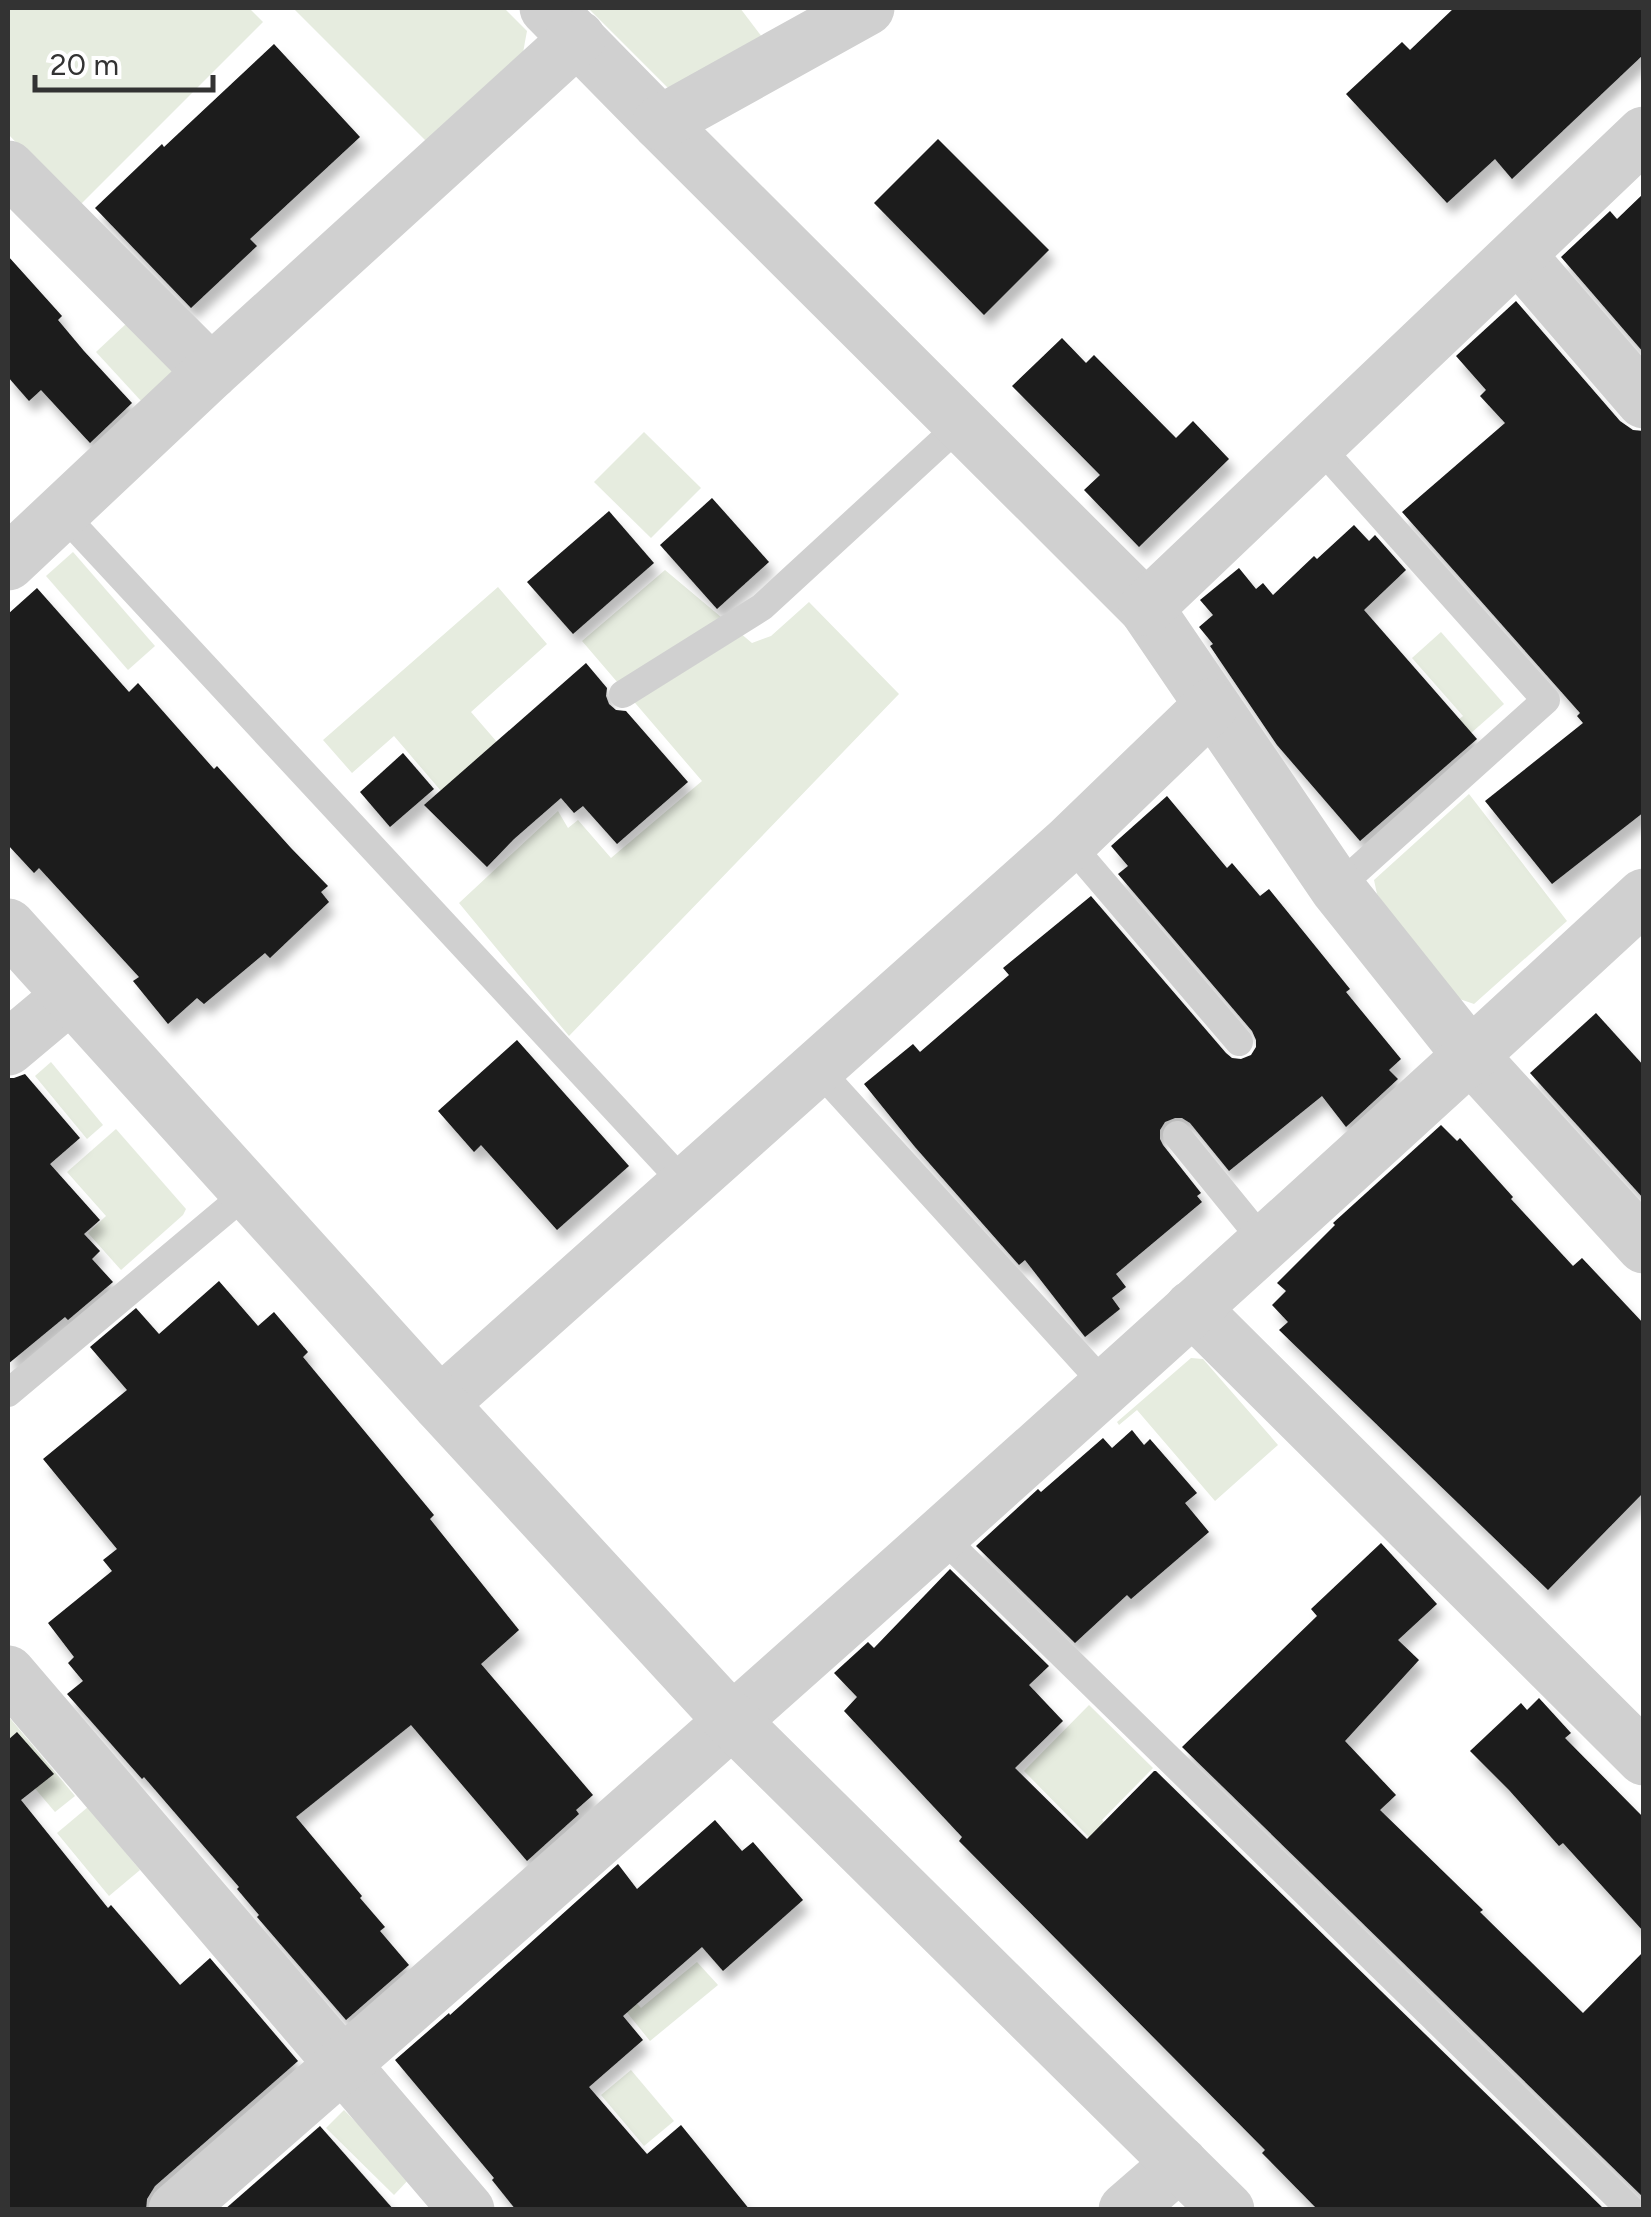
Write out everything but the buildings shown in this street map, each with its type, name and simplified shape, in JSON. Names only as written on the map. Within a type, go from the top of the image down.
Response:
[{"type":"street","points":[[660,124],[866,8]]},
{"type":"street","points":[[8,562],[211,372],[563,23],[1146,608],[1338,888],[1470,1056],[1644,1246]]},
{"type":"street","points":[[1146,608],[1644,134]]},
{"type":"street","points":[[8,168],[211,372]]},
{"type":"street","points":[[1518,255],[1644,401]]},
{"type":"street","points":[[440,1404],[1069,843],[1211,706]]},
{"type":"street","points":[[176,2210],[733,1722],[1644,896]]},
{"type":"street","points":[[8,926],[733,1722],[1227,2210]]},
{"type":"street","points":[[8,1048],[70,996]]},
{"type":"street","points":[[1192,1308],[1644,1758]]},
{"type":"street","points":[[8,1673],[467,2210]]},
{"type":"street","points":[[1126,2210],[1180,2162]]},
{"type":"lane","points":[[623,694],[762,607],[960,424]]},
{"type":"lane","points":[[1318,445],[1546,700],[1338,888]]},
{"type":"lane","points":[[61,512],[686,1184]]},
{"type":"lane","points":[[1069,843],[1239,1042]]},
{"type":"lane","points":[[816,1067],[1106,1386]]},
{"type":"lane","points":[[1177,1134],[1264,1242]]},
{"type":"lane","points":[[8,1393],[249,1191]]},
{"type":"lane","points":[[940,1535],[1631,2210]]},
{"type":"shaded area","points":[[8,8],[249,8],[263,22],[78,207],[8,134]]},
{"type":"shaded area","points":[[293,8],[504,8],[527,31],[522,58],[433,148]]},
{"type":"shaded area","points":[[588,8],[740,8],[762,37],[672,92]]},
{"type":"shaded area","points":[[127,323],[174,373],[142,402],[96,352]]},
{"type":"shaded area","points":[[644,432],[701,488],[651,538],[594,482]]},
{"type":"shaded area","points":[[73,552],[155,646],[128,670],[46,576]]},
{"type":"shaded area","points":[[665,570],[752,643],[771,636],[809,602],[899,694],[569,1036],[459,903],[558,811],[568,828],[578,820],[611,858],[702,781],[582,641]]},
{"type":"shaded area","points":[[498,587],[547,644],[471,712],[503,749],[447,798],[394,736],[352,773],[323,740]]},
{"type":"shaded area","points":[[1441,632],[1504,704],[1454,748],[1442,734],[1463,716],[1412,658]]},
{"type":"shaded area","points":[[1469,794],[1567,921],[1474,1004],[1448,995],[1377,894],[1374,880]]},
{"type":"shaded area","points":[[51,1062],[103,1125],[87,1139],[35,1076]]},
{"type":"shaded area","points":[[116,1129],[186,1209],[121,1270],[88,1233],[106,1216],[67,1172]]},
{"type":"shaded area","points":[[1191,1358],[1203,1359],[1278,1445],[1215,1501],[1137,1410],[1119,1425],[1117,1422]]},
{"type":"shaded area","points":[[1089,1705],[1153,1768],[1102,1820],[1144,1863],[1129,1878],[1024,1771]]},
{"type":"shaded area","points":[[8,1716],[75,1796],[55,1812],[10,1759],[15,1755],[8,1746]]},
{"type":"shaded area","points":[[88,1807],[140,1870],[109,1896],[57,1833]]},
{"type":"shaded area","points":[[697,1962],[718,1985],[650,2041],[600,1979],[609,1971],[641,2008]]},
{"type":"shaded area","points":[[631,2070],[674,2121],[644,2146],[601,2095]]},
{"type":"shaded area","points":[[344,2110],[411,2177],[394,2195],[326,2128]]}]
